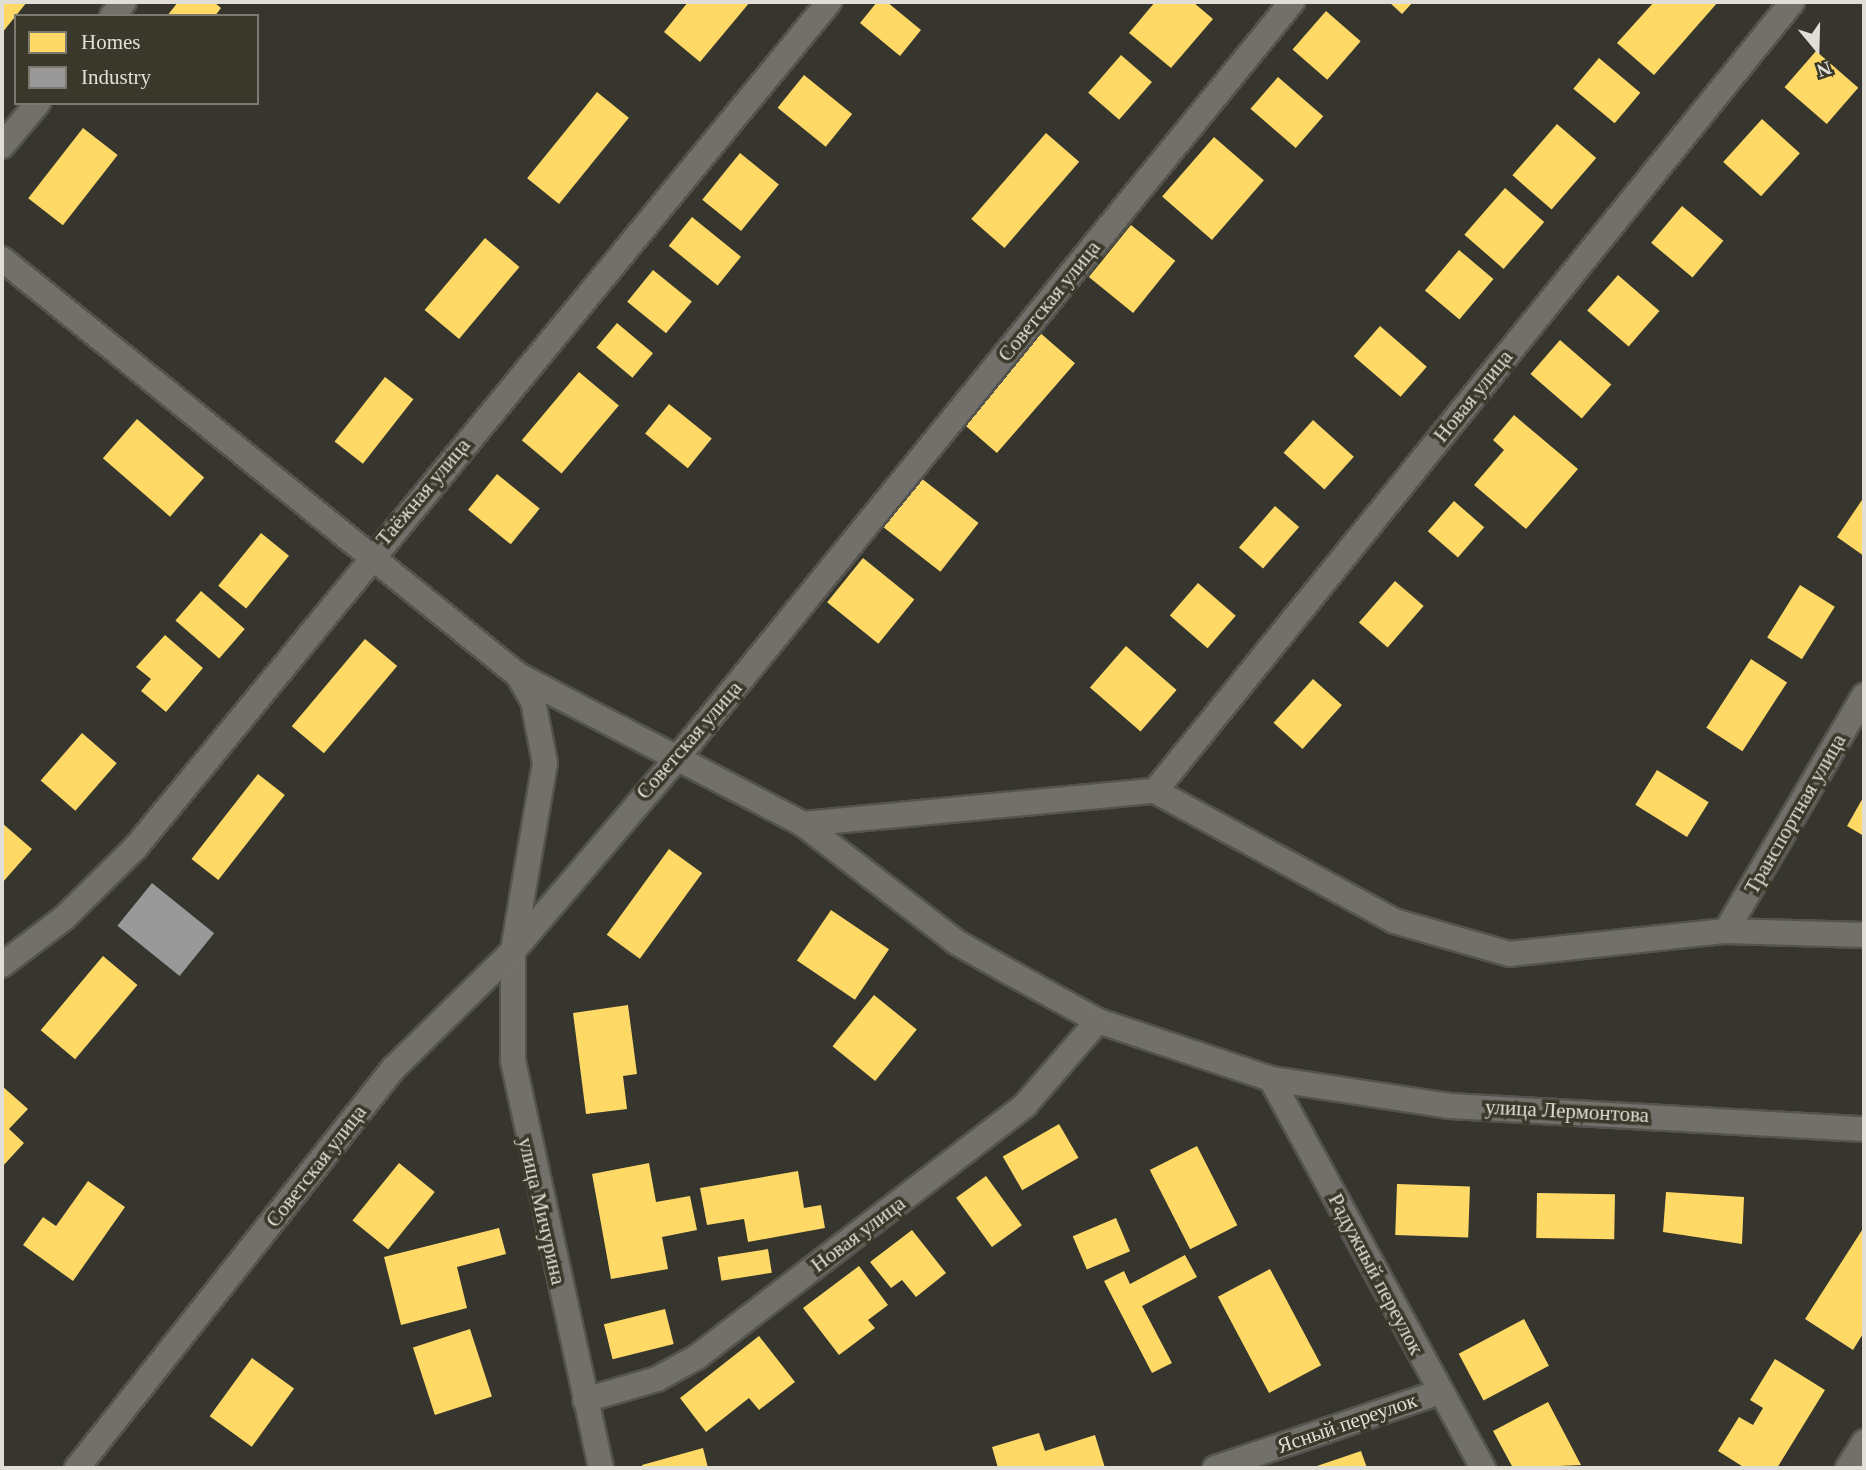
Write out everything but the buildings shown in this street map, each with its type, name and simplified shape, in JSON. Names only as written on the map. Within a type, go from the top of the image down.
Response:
[{"type":"street","name":"Таёжная улица","points":[[2,965],[64,918],[136,847],[368,559],[829,2]]},
{"type":"street","name":"Советская улица","points":[[77,1468],[393,1069],[513,951],[679,756],[1292,2]]},
{"type":"street","name":"Новая улица","points":[[1155,791],[1792,2]]},
{"type":"street","points":[[2,146],[36,105]]},
{"type":"street","points":[[2,259],[368,559],[518,675]]},
{"type":"street","name":"улица Лермонтова","points":[[518,675],[679,756],[803,824],[956,942],[1098,1021],[1271,1079],[1449,1106],[1864,1129]]},
{"type":"street","name":"улица Мичурина","points":[[518,675],[533,701],[545,763],[513,951],[509,1011],[522,1121],[601,1468]]},
{"type":"street","name":"Транспортная улица","points":[[1726,931],[1864,696]]},
{"type":"street","points":[[803,824],[1155,791],[1394,921],[1453,942],[1509,954],[1558,952],[1726,931],[1864,935]]},
{"type":"street","name":"Новая улица","points":[[585,1399],[656,1379],[697,1356],[1025,1105],[1098,1021]]},
{"type":"street","name":"Радужный переулок","points":[[1271,1079],[1483,1468]]},
{"type":"street","name":"Ясный переулок","points":[[1215,1468],[1440,1392]]},
{"type":"street","points":[[1848,1468],[1864,1442]]}]
